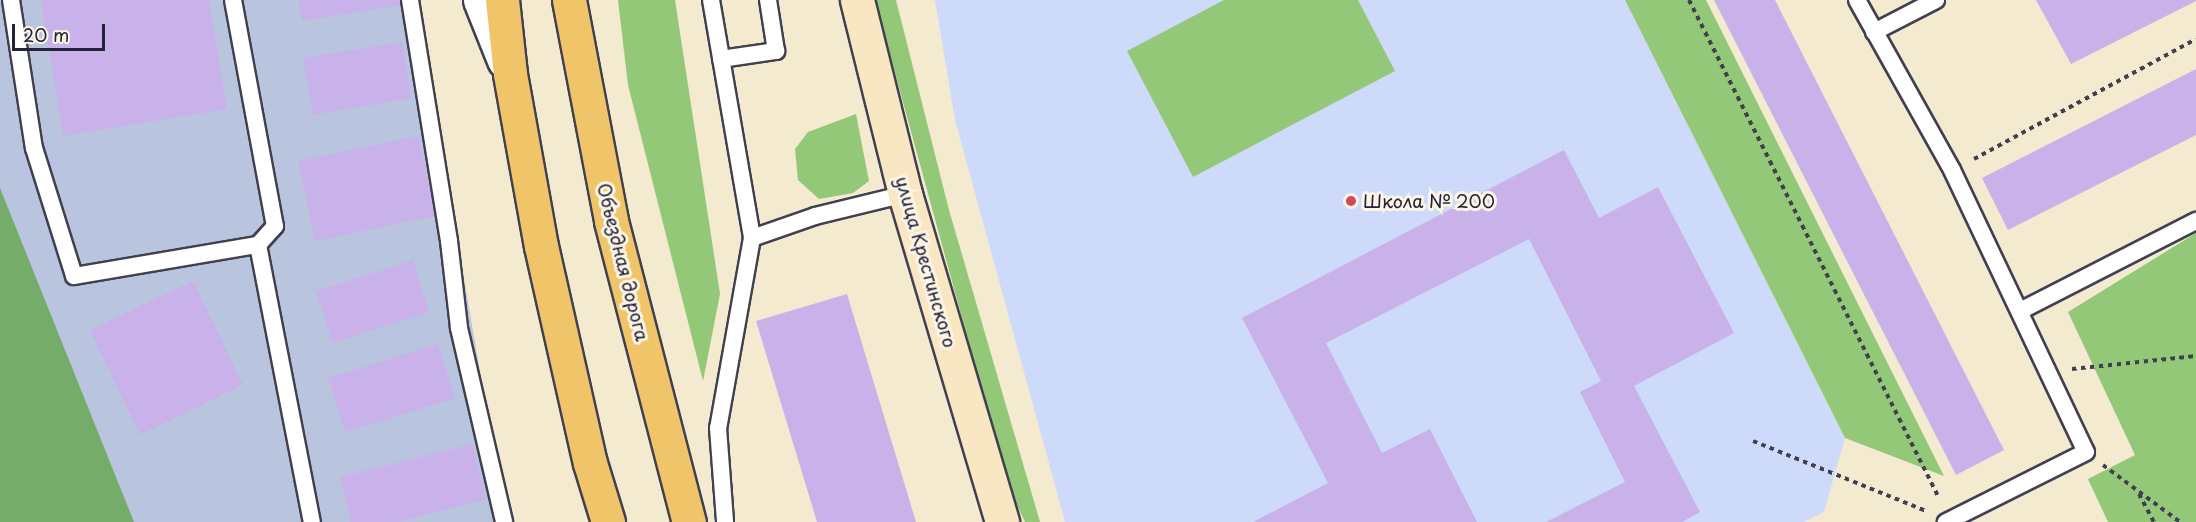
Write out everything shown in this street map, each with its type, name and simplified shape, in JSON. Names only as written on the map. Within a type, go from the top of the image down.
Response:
[{"type":"main road","points":[[502,0],[510,74],[541,246],[590,463],[608,522]]},
{"type":"main road","name":"Объездная дорога","points":[[569,0],[611,221],[689,522]]},
{"type":"street","points":[[480,0],[510,74]]},
{"type":"street","name":"улица Крестинского","points":[[857,0],[905,194],[1002,522]]},
{"type":"lane","points":[[11,0],[34,148],[74,276],[258,245],[275,226],[233,0]]},
{"type":"lane","points":[[410,0],[449,241],[459,328],[504,522]]},
{"type":"lane","points":[[711,0],[752,238],[718,428],[725,522]]},
{"type":"lane","points":[[721,59],[776,51],[768,0]]},
{"type":"lane","points":[[1857,0],[1952,170],[2086,452],[1948,521]]},
{"type":"lane","points":[[1874,33],[1936,0]]},
{"type":"lane","points":[[752,238],[815,216],[905,194]]},
{"type":"lane","points":[[2020,311],[2196,221]]},
{"type":"lane","points":[[258,245],[312,522]]},
{"type":"path","points":[[1689,0],[1948,521]]},
{"type":"path","points":[[1952,170],[2196,39]]},
{"type":"path","points":[[2048,372],[2196,356]]},
{"type":"path","points":[[1753,441],[1948,521]]},
{"type":"path","points":[[2086,452],[2180,522]]},
{"type":"path","points":[[2138,490],[2154,522]]},
{"type":"shaded area","points":[[0,0],[416,0],[495,459],[513,522],[0,522]]},
{"type":"shaded area","name":"Школа № 200","points":[[935,0],[1625,0],[1845,438],[1824,512],[1804,522],[1065,522],[955,120]]},
{"type":"green space","points":[[618,0],[675,0],[720,294],[703,381],[628,85]]},
{"type":"green space","points":[[875,0],[896,0],[949,210],[1040,522],[1025,522],[1008,486]]},
{"type":"green space","points":[[1224,0],[1358,0],[1395,71],[1193,177],[1127,51]]},
{"type":"green space","points":[[1625,0],[1706,0],[1944,476],[1845,438]]},
{"type":"green space","points":[[856,114],[869,181],[853,193],[819,199],[798,180],[795,149],[808,132]]},
{"type":"green space","points":[[0,188],[134,522],[0,522]]},
{"type":"green space","points":[[2196,233],[2196,522],[2108,522],[2088,479],[2135,455],[2068,312]]},
{"type":"building","points":[[41,0],[209,0],[227,109],[63,136]]},
{"type":"building","points":[[298,0],[400,0],[401,5],[302,21]]},
{"type":"building","points":[[1714,0],[1775,0],[2004,450],[1956,475]]},
{"type":"building","points":[[2036,0],[2196,0],[2196,1],[2071,64]]},
{"type":"building","points":[[402,42],[411,98],[313,115],[303,58]]},
{"type":"building","points":[[2196,69],[2196,135],[2008,230],[1982,178]]},
{"type":"building","points":[[418,136],[436,216],[315,241],[298,161]]},
{"type":"building","points":[[1564,150],[1599,218],[1658,187],[1734,333],[1634,386],[1700,512],[1682,522],[1546,522],[1625,482],[1580,392],[1601,381],[1529,239],[1326,343],[1382,453],[1430,429],[1477,522],[1253,522],[1328,483],[1242,318]]},
{"type":"building","points":[[413,260],[429,312],[333,343],[316,291]]},
{"type":"building","points":[[193,281],[243,385],[140,435],[90,330]]},
{"type":"building","points":[[847,294],[916,522],[817,522],[756,321]]},
{"type":"building","points":[[438,344],[455,398],[345,432],[328,378]]},
{"type":"building","points":[[472,444],[486,499],[397,522],[351,522],[340,477]]},
{"type":"place","name":"Школа № 200","points":[[1351,201]]}]
